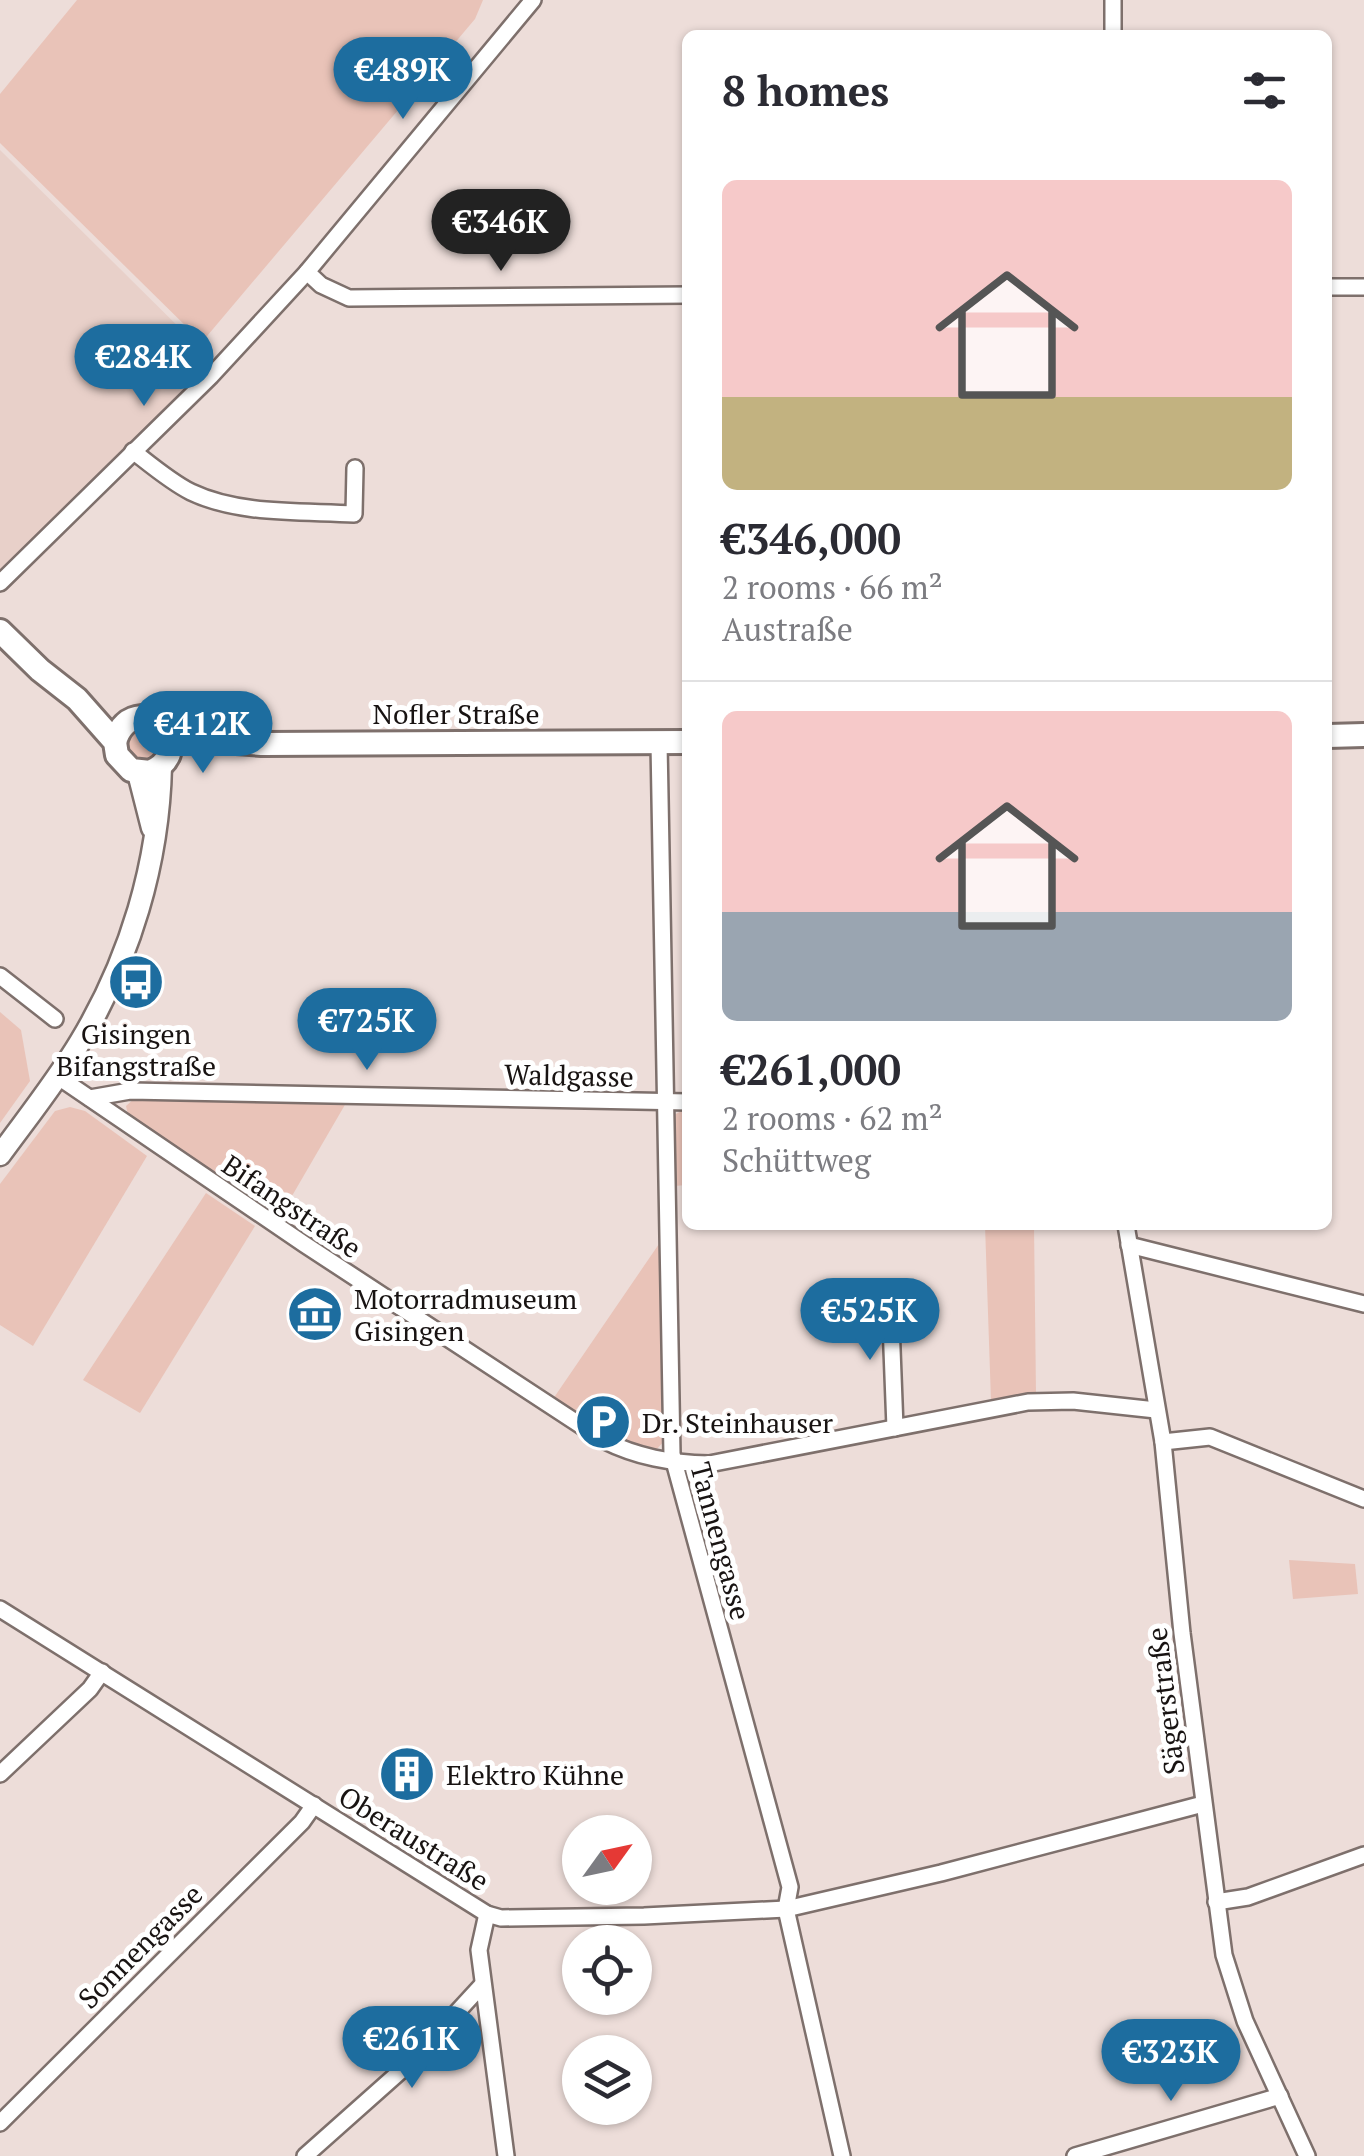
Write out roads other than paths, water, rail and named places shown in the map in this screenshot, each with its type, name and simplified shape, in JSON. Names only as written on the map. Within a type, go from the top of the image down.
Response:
[{"type":"main road","name":"Nofler Straße","points":[[0,631],[77,699],[115,742],[120,761],[138,772],[150,772],[223,742]]},
{"type":"main road","name":"Nofler Straße","points":[[77,699],[129,720],[146,717],[166,729],[223,742],[682,742]]},
{"type":"main road","points":[[115,742],[117,733],[129,720]]},
{"type":"main road","points":[[164,764],[171,748],[166,729]]},
{"type":"main road","points":[[1332,736],[1364,735]]},
{"type":"street","points":[[0,583],[211,376],[307,272],[533,0]]},
{"type":"street","points":[[1113,0],[1114,30]]},
{"type":"street","points":[[307,272],[321,285],[350,298],[682,295]]},
{"type":"street","points":[[1332,287],[1364,287]]},
{"type":"street","points":[[133,452],[191,492],[242,506],[284,510],[354,514],[355,468]]},
{"type":"street","name":"Tannengasse","points":[[659,743],[674,1463],[790,1887],[786,1909],[842,2156]]},
{"type":"street","points":[[0,1155],[82,1039],[121,957],[145,890],[164,764]]},
{"type":"street","points":[[138,772],[155,834]]},
{"type":"street","points":[[0,976],[55,1019]]},
{"type":"street","name":"Bifangstraße","points":[[57,1076],[602,1440],[641,1456],[674,1463],[709,1464],[1028,1402],[1156,1410]]},
{"type":"street","name":"Waldgasse","points":[[90,1098],[130,1090],[682,1102]]},
{"type":"street","name":"Sägerstraße","points":[[1127,1230],[1164,1442],[1216,1902],[1231,1978],[1246,2021],[1307,2156]]},
{"type":"street","points":[[1129,1244],[1364,1304]]},
{"type":"street","points":[[890,1297],[894,1428]]},
{"type":"street","points":[[1164,1442],[1210,1436],[1364,1500]]},
{"type":"street","name":"Oberaustraße","points":[[0,1610],[487,1914],[515,1920],[786,1909],[946,1872],[1203,1804]]},
{"type":"street","points":[[0,1774],[90,1690],[102,1672]]},
{"type":"street","name":"Sonnengasse","points":[[0,2123],[302,1822],[314,1805]]},
{"type":"street","points":[[1216,1902],[1248,1897],[1364,1855]]},
{"type":"street","points":[[487,1914],[479,1950],[506,2156]]},
{"type":"street","points":[[304,2156],[413,2060],[482,1985]]},
{"type":"street","points":[[1076,2156],[1280,2096]]},
{"type":"place","name":"Gisingen Bifangstraße","points":[[136,982]]},
{"type":"place","name":"Motorradmuseum Gisingen","points":[[315,1314]]},
{"type":"place","name":"Dr. Steinhauser","points":[[603,1422]]},
{"type":"place","name":"Elektro Kühne","points":[[407,1774]]}]
